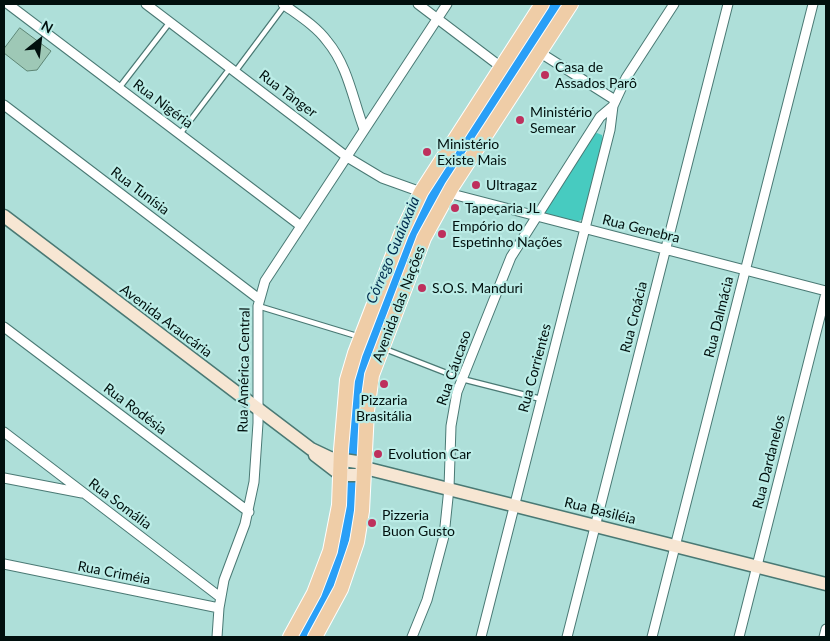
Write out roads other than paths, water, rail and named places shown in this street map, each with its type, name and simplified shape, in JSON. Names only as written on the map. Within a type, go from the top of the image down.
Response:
[{"type":"main road","name":"Avenida das Nações","points":[[316,637],[341,589],[357,542],[362,511],[351,468],[346,387],[361,338],[401,234],[422,192],[542,4]]},
{"type":"main road","name":"Avenida das Nações","points":[[290,637],[314,593],[330,552],[339,505],[351,468],[368,400],[372,375],[424,238],[448,193],[571,4]]},
{"type":"street","name":"Rua Nigéria","points":[[8,4],[300,226]]},
{"type":"street","name":"Rua Tânger","points":[[147,4],[347,156],[382,178],[422,192]]},
{"type":"street","points":[[285,4],[312,25],[333,48],[346,75],[364,129]]},
{"type":"street","points":[[418,4],[501,67]]},
{"type":"street","name":"Rua América Central","points":[[217,637],[220,597],[248,512],[256,461],[258,302],[272,268],[447,4]]},
{"type":"street","name":"Rua Cáucaso","points":[[412,637],[427,600],[441,549],[449,488],[452,414],[462,379],[504,270],[535,216],[604,112],[614,103],[674,4]]},
{"type":"street","name":"Rua Croácia","points":[[567,637],[728,4]]},
{"type":"street","name":"Rua Dalmácia","points":[[652,637],[813,4]]},
{"type":"street","points":[[539,52],[614,103]]},
{"type":"street","name":"Rua Corrientes","points":[[481,637],[513,504],[610,130],[614,103]]},
{"type":"street","name":"Rua Tunísia","points":[[4,105],[258,302]]},
{"type":"street","points":[[591,131],[600,128],[610,130]]},
{"type":"street","name":"Rua Genebra","points":[[448,193],[826,292]]},
{"type":"street","name":"Avenida Araucária","points":[[4,216],[311,449],[351,468]]},
{"type":"street","name":"Rua Dardanelos","points":[[739,637],[826,292]]},
{"type":"street","name":"Rua Rodésia","points":[[4,327],[248,512]]},
{"type":"street","name":"Rua Somália","points":[[4,432],[220,597]]},
{"type":"street","name":"Rua Basiléia","points":[[351,468],[449,488],[826,584]]},
{"type":"street","points":[[4,478],[85,494]]},
{"type":"street","name":"Rua Criméia","points":[[4,564],[219,608]]},
{"type":"street","points":[[824,637],[826,629]]},
{"type":"lane","points":[[180,134],[285,4]]},
{"type":"lane","points":[[119,88],[170,22]]},
{"type":"lane","points":[[258,302],[361,338]]},
{"type":"lane","points":[[382,347],[462,379],[541,399]]},
{"type":"waterway","name":"Córrego Guaiaxaia","points":[[354,452],[357,398],[363,366],[418,225],[438,187],[558,4]]},
{"type":"waterway","name":"Córrego Guaiaxaia","points":[[301,637],[335,565],[345,529],[351,487]]},
{"type":"place","name":"Casa de Assados Parô","points":[[545,75]]},
{"type":"place","name":"Ministério Semear","points":[[520,120]]},
{"type":"place","name":"Ministério Existe Mais","points":[[427,152]]},
{"type":"place","name":"Ultragaz","points":[[476,185]]},
{"type":"place","name":"Tapeçaria JL","points":[[455,208]]},
{"type":"place","name":"Empório do Espetinho Nações","points":[[442,234]]},
{"type":"place","name":"S.O.S. Manduri","points":[[422,288]]},
{"type":"place","name":"Pizzaria Brasitália","points":[[384,384]]},
{"type":"place","name":"Evolution Car","points":[[378,454]]},
{"type":"place","name":"Pizzeria Buon Gusto","points":[[372,523]]}]
